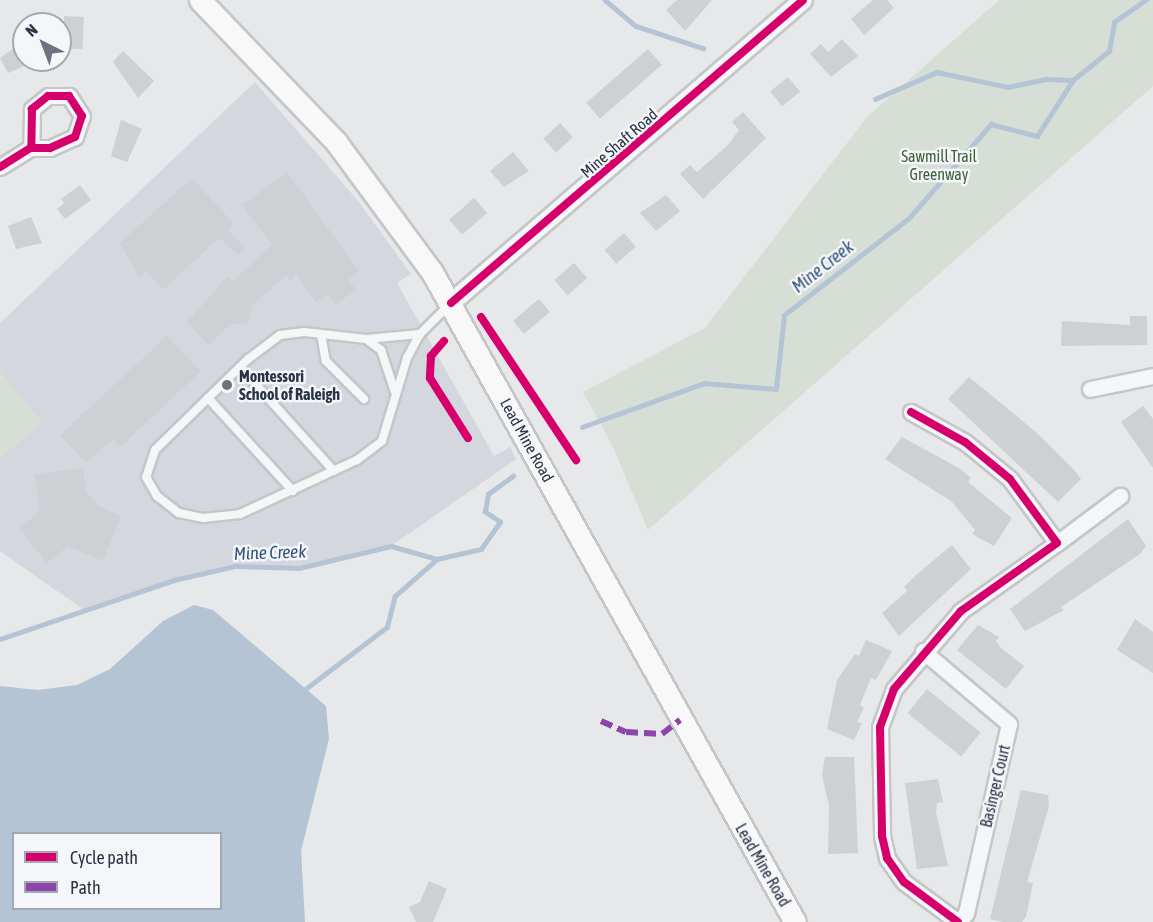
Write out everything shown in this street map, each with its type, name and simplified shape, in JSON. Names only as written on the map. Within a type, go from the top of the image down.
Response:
[{"type":"main road","name":"Lead Mine Road","points":[[209,3],[336,142],[451,303],[795,922]]},
{"type":"street","name":"Mine Shaft Road","points":[[451,303],[803,0]]},
{"type":"street","points":[[0,167],[31,148]]},
{"type":"street","points":[[1090,388],[1153,376]]},
{"type":"street","points":[[911,412],[964,442],[1010,479],[1057,543]]},
{"type":"street","points":[[958,922],[904,882],[887,858],[882,836],[880,727],[894,689],[923,651],[961,611],[1120,496]]},
{"type":"street","name":"Basinger Court","points":[[923,651],[1009,724],[966,913],[958,922]]},
{"type":"lane","points":[[420,334],[366,339],[321,334],[280,335],[240,367],[155,450],[146,477],[157,496],[179,513],[203,518],[240,514],[334,471],[382,441],[407,358],[420,334],[451,303]]},
{"type":"lane","points":[[321,334],[326,361],[364,399]]},
{"type":"lane","points":[[366,339],[381,350],[393,374],[396,397]]},
{"type":"lane","points":[[240,367],[334,471]]},
{"type":"lane","points":[[207,398],[293,491]]},
{"type":"shaded area","name":"Montessori School of Raleigh","points":[[255,82],[358,201],[411,274],[397,283],[494,456],[510,447],[516,459],[391,546],[299,568],[235,566],[174,580],[87,612],[0,551],[0,323]]},
{"type":"green space","name":"Sawmill Trail Greenway","points":[[999,0],[1153,0],[1153,86],[648,530],[613,447],[583,392],[705,328],[867,117]]},
{"type":"green space","points":[[0,371],[42,422],[0,459]]},
{"type":"water","points":[[194,605],[213,610],[326,706],[329,739],[301,851],[305,922],[0,922],[0,686],[38,690],[77,685],[110,669],[163,621]]},
{"type":"building","points":[[677,0],[712,0],[685,31],[666,10]]},
{"type":"building","points":[[873,0],[887,0],[894,8],[864,35],[851,19]]},
{"type":"building","points":[[72,16],[84,17],[82,49],[72,48]]},
{"type":"building","points":[[842,39],[858,56],[831,77],[810,54],[821,44],[828,52]]},
{"type":"building","points":[[648,49],[662,65],[600,119],[586,103]]},
{"type":"building","points":[[12,50],[12,71],[8,73],[0,58]]},
{"type":"building","points":[[123,51],[154,81],[138,98],[113,62]]},
{"type":"building","points":[[788,77],[800,92],[782,106],[770,91]]},
{"type":"building","points":[[743,112],[766,138],[703,199],[680,174],[690,165],[697,172],[728,145],[739,130],[732,122]]},
{"type":"building","points":[[121,120],[142,129],[127,162],[111,156]]},
{"type":"building","points":[[560,123],[573,137],[556,153],[543,139]]},
{"type":"building","points":[[513,152],[529,171],[504,187],[490,171]]},
{"type":"building","points":[[287,172],[359,271],[348,279],[356,290],[336,304],[328,294],[316,302],[296,274],[290,280],[286,275],[253,305],[248,323],[230,325],[208,345],[187,322],[228,276],[233,281],[272,245],[242,205]]},
{"type":"building","points":[[192,178],[234,224],[228,230],[245,248],[238,255],[219,238],[163,290],[146,271],[139,277],[120,243]]},
{"type":"building","points":[[80,185],[91,200],[65,219],[57,209],[64,203],[61,199]]},
{"type":"building","points":[[666,195],[680,211],[656,231],[640,213]]},
{"type":"building","points":[[474,198],[487,213],[462,235],[449,220]]},
{"type":"building","points":[[31,217],[42,243],[16,249],[8,226]]},
{"type":"building","points":[[624,233],[636,247],[616,264],[604,250]]},
{"type":"building","points":[[574,263],[587,278],[567,295],[554,280]]},
{"type":"building","points":[[539,299],[550,312],[524,334],[513,321]]},
{"type":"building","points":[[1130,316],[1147,316],[1147,345],[1061,346],[1062,321],[1130,325]]},
{"type":"building","points":[[167,336],[201,371],[120,447],[113,439],[86,463],[60,435]]},
{"type":"building","points":[[969,377],[1037,433],[1081,479],[1058,502],[948,399]]},
{"type":"building","points":[[1143,406],[1153,419],[1153,468],[1121,422]]},
{"type":"building","points":[[902,437],[959,468],[971,478],[968,482],[1012,518],[994,546],[972,534],[975,530],[952,502],[885,459]]},
{"type":"building","points":[[83,468],[86,491],[97,505],[121,516],[103,561],[68,546],[47,563],[19,528],[40,511],[34,474]]},
{"type":"building","points":[[1128,519],[1146,546],[1140,554],[1061,607],[1064,610],[1025,631],[1010,609]]},
{"type":"building","points":[[952,545],[971,569],[899,636],[882,613],[907,591],[904,587],[915,576]]},
{"type":"building","points":[[1135,619],[1153,632],[1153,673],[1117,650]]},
{"type":"building","points":[[978,625],[999,637],[996,641],[1001,648],[1024,666],[1006,689],[957,650]]},
{"type":"building","points":[[866,640],[892,651],[876,680],[871,678],[860,705],[864,708],[857,722],[862,723],[854,740],[827,729],[837,680],[855,654],[859,656]]},
{"type":"building","points":[[927,689],[981,732],[961,757],[907,713]]},
{"type":"building","points":[[825,757],[854,757],[858,853],[828,854],[829,806],[822,775]]},
{"type":"building","points":[[938,779],[943,802],[937,803],[936,812],[948,866],[917,869],[905,783]]},
{"type":"building","points":[[1021,790],[1048,795],[1049,806],[1027,882],[1033,883],[1026,917],[1022,922],[1004,922],[990,919]]},
{"type":"building","points":[[429,881],[447,889],[433,922],[416,922],[409,907],[420,902]]},
{"type":"waterway","points":[[605,0],[636,26],[703,48]]},
{"type":"waterway","points":[[875,99],[937,72],[1008,87],[1046,79],[1073,80],[1109,51],[1114,22],[1146,0]]},
{"type":"waterway","name":"Mine Creek","points":[[582,427],[704,383],[776,389],[784,315],[909,218],[991,124],[1037,136],[1073,80]]},
{"type":"waterway","name":"Mine Creek","points":[[0,639],[174,580],[235,566],[299,568],[391,546],[437,559],[481,549],[500,522],[485,512],[488,494],[513,476]]},
{"type":"waterway","points":[[300,693],[387,627],[395,596],[437,559]]},
{"type":"marked path","points":[[601,721],[626,732],[662,734],[680,720]]},
{"type":"cycle path","points":[[451,303],[803,0]]},
{"type":"cycle path","points":[[0,167],[31,148],[50,148],[75,137],[82,116],[69,96],[48,96],[32,109],[31,148]]},
{"type":"cycle path","points":[[481,317],[576,460]]},
{"type":"cycle path","points":[[444,341],[431,356],[430,378],[468,438]]},
{"type":"cycle path","points":[[911,412],[965,442],[1010,479],[1057,543],[961,611],[894,689],[880,727],[882,836],[887,858],[904,882],[958,922]]},
{"type":"place","name":"Montessori School of Raleigh","points":[[227,385]]}]
